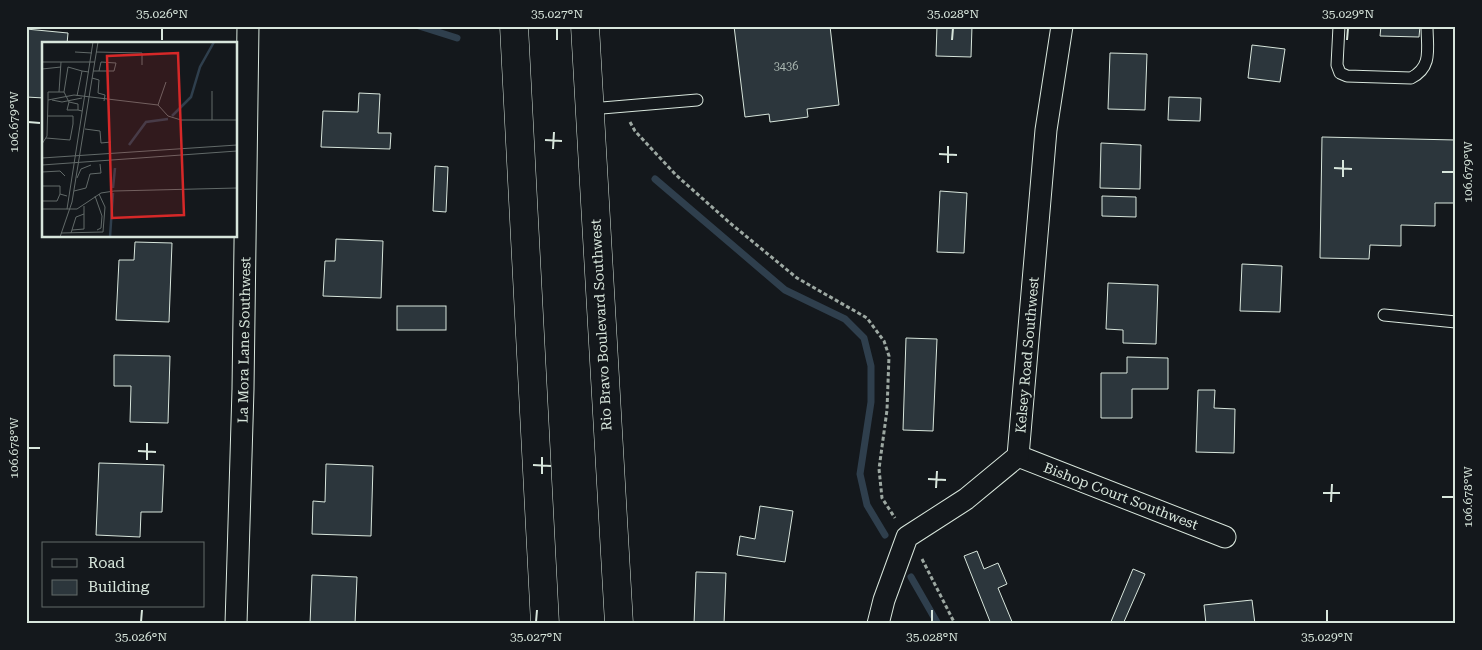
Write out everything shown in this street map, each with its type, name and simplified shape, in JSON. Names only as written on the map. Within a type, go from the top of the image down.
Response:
[{"type":"main road","name":"Rio Bravo Boulevard Southwest","points":[[585,26],[618,624]]},
{"type":"main road","points":[[514,30],[545,624]]},
{"type":"street","name":"La Mora Lane Southwest","points":[[236,624],[244,389],[248,26]]},
{"type":"street","name":"Kelsey Road Southwest","points":[[1018,456],[1046,130],[1062,26]]},
{"type":"street","name":"Bishop Court Southwest","points":[[1018,456],[1225,536]]},
{"type":"street","points":[[878,624],[884,600],[908,538],[966,499],[1018,456]]},
{"type":"lane","points":[[1339,26],[1337,65],[1340,73],[1347,76],[1411,78],[1420,74],[1426,65],[1427,26]]},
{"type":"lane","points":[[590,109],[697,100]]},
{"type":"lane","points":[[1384,315],[1456,322]]},
{"type":"path","points":[[620,106],[635,131],[652,150],[730,223],[797,278],[866,318],[884,341],[889,356],[887,410],[879,469],[882,498],[929,570],[955,624]]},
{"type":"building","points":[[734,26],[830,26],[839,105],[807,109],[808,117],[770,122],[769,114],[745,117]]},
{"type":"building","points":[[937,26],[972,26],[971,57],[936,56]]},
{"type":"building","points":[[1381,26],[1420,26],[1419,37],[1380,36]]},
{"type":"building","points":[[26,29],[68,33],[67,42],[42,42],[42,98],[26,97]]},
{"type":"building","points":[[1252,45],[1285,49],[1280,82],[1248,78]]},
{"type":"building","points":[[1110,53],[1147,54],[1145,110],[1108,109]]},
{"type":"building","points":[[359,93],[380,94],[378,133],[391,133],[390,149],[321,147],[323,111],[358,112]]},
{"type":"building","points":[[1169,97],[1201,98],[1200,121],[1168,120]]},
{"type":"building","points":[[1322,137],[1456,140],[1456,203],[1435,203],[1435,226],[1401,225],[1401,246],[1370,245],[1369,259],[1320,258]]},
{"type":"building","points":[[1101,143],[1141,145],[1140,189],[1100,188]]},
{"type":"building","points":[[435,166],[448,167],[446,212],[433,211]]},
{"type":"building","points":[[940,191],[967,193],[964,253],[937,252]]},
{"type":"building","points":[[1102,196],[1136,197],[1136,217],[1102,216]]},
{"type":"building","points":[[336,239],[383,241],[381,298],[323,296],[325,261],[335,261]]},
{"type":"building","points":[[135,242],[172,243],[169,322],[116,320],[119,260],[134,260]]},
{"type":"building","points":[[1242,264],[1282,266],[1280,312],[1240,311]]},
{"type":"building","points":[[1108,283],[1158,285],[1156,344],[1123,343],[1123,330],[1106,329]]},
{"type":"building","points":[[397,306],[446,306],[446,330],[397,330]]},
{"type":"building","points":[[906,338],[937,339],[933,431],[903,430]]},
{"type":"building","points":[[114,355],[170,356],[168,423],[130,422],[131,386],[114,386]]},
{"type":"building","points":[[1127,357],[1168,358],[1168,389],[1132,389],[1132,418],[1101,418],[1101,373],[1127,373]]},
{"type":"building","points":[[1198,390],[1215,390],[1214,408],[1235,409],[1234,453],[1196,452]]},
{"type":"building","points":[[99,463],[164,465],[162,512],[141,512],[140,537],[96,535]]},
{"type":"building","points":[[326,464],[373,466],[371,536],[312,534],[313,501],[325,502]]},
{"type":"building","points":[[760,506],[793,511],[785,562],[737,555],[740,536],[755,539]]},
{"type":"building","points":[[977,551],[984,569],[998,563],[1007,584],[998,588],[1013,624],[991,624],[964,556]]},
{"type":"building","points":[[1133,569],[1145,574],[1123,624],[1110,624]]},
{"type":"building","points":[[696,572],[726,573],[724,624],[694,624]]},
{"type":"building","points":[[312,575],[357,577],[355,624],[310,624]]},
{"type":"building","points":[[1252,600],[1255,624],[1206,624],[1204,605]]},
{"type":"waterway","points":[[419,26],[457,38]]},
{"type":"waterway","points":[[655,179],[785,290],[845,319],[864,338],[871,366],[871,402],[860,474],[867,505],[885,535]]},
{"type":"waterway","points":[[911,577],[938,624]]}]
